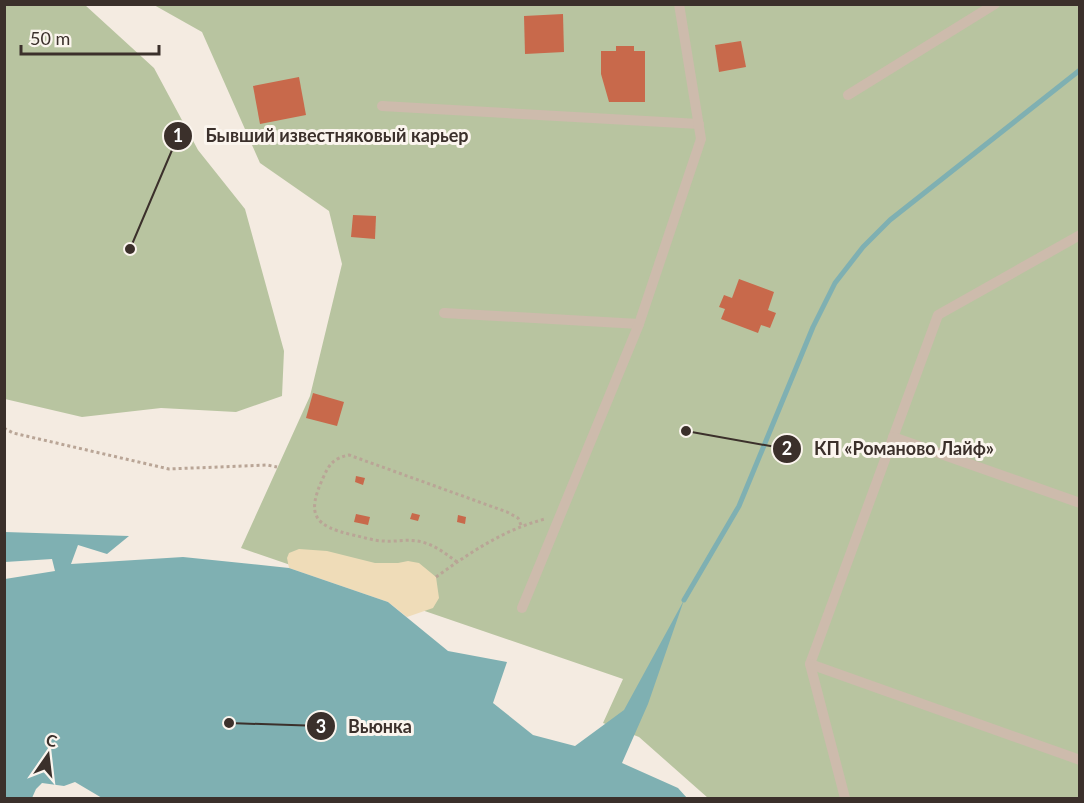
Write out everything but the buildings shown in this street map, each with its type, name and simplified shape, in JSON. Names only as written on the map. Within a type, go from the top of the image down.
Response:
[{"type":"lane","points":[[522,608],[639,324],[702,139],[679,4]]},
{"type":"lane","points":[[848,95],[995,4]]},
{"type":"lane","points":[[382,106],[699,123]]},
{"type":"lane","points":[[845,798],[810,664],[938,315],[1077,239]]},
{"type":"lane","points":[[444,313],[639,324]]},
{"type":"lane","points":[[893,437],[1080,503]]},
{"type":"lane","points":[[810,664],[1080,760]]},
{"type":"path","points":[[4,428],[34,439],[169,469],[267,465],[277,467]]},
{"type":"path","points":[[457,562],[436,547],[417,541],[381,542],[326,527],[318,519],[314,505],[328,466],[337,457],[349,455],[507,512],[518,518],[521,525]]},
{"type":"path","points":[[436,577],[482,544],[521,525],[549,517],[559,518]]},
{"type":"green space","points":[[5,4],[85,5],[154,68],[198,150],[245,209],[284,351],[282,396],[236,412],[161,408],[82,417],[5,399]]},
{"type":"green space","points":[[154,5],[1079,5],[1079,798],[708,798],[639,737],[603,723],[623,679],[241,548],[310,396],[342,264],[329,211],[260,163],[202,32]]},
{"type":"sand","points":[[299,549],[327,551],[375,563],[408,561],[419,563],[436,577],[439,598],[433,608],[407,617],[388,602],[289,568],[287,558],[289,553]]},
{"type":"water","points":[[5,532],[129,536],[107,554],[78,545],[71,564],[183,557],[289,568],[388,602],[448,651],[507,662],[493,703],[533,735],[575,746],[624,710],[684,600],[648,704],[622,763],[678,788],[687,798],[102,798],[75,782],[64,786],[42,783],[32,798],[5,798],[5,579],[55,571],[52,559],[5,562]]},
{"type":"waterway","points":[[684,600],[739,506],[813,327],[835,283],[863,247],[890,220],[1080,70]]},
{"type":"place","name":"Бывший известняковый карьер","points":[[130,249]]},
{"type":"place","name":"КП «Романово Лайф»","points":[[686,431]]},
{"type":"place","name":"Вьюнка","points":[[229,723]]}]
